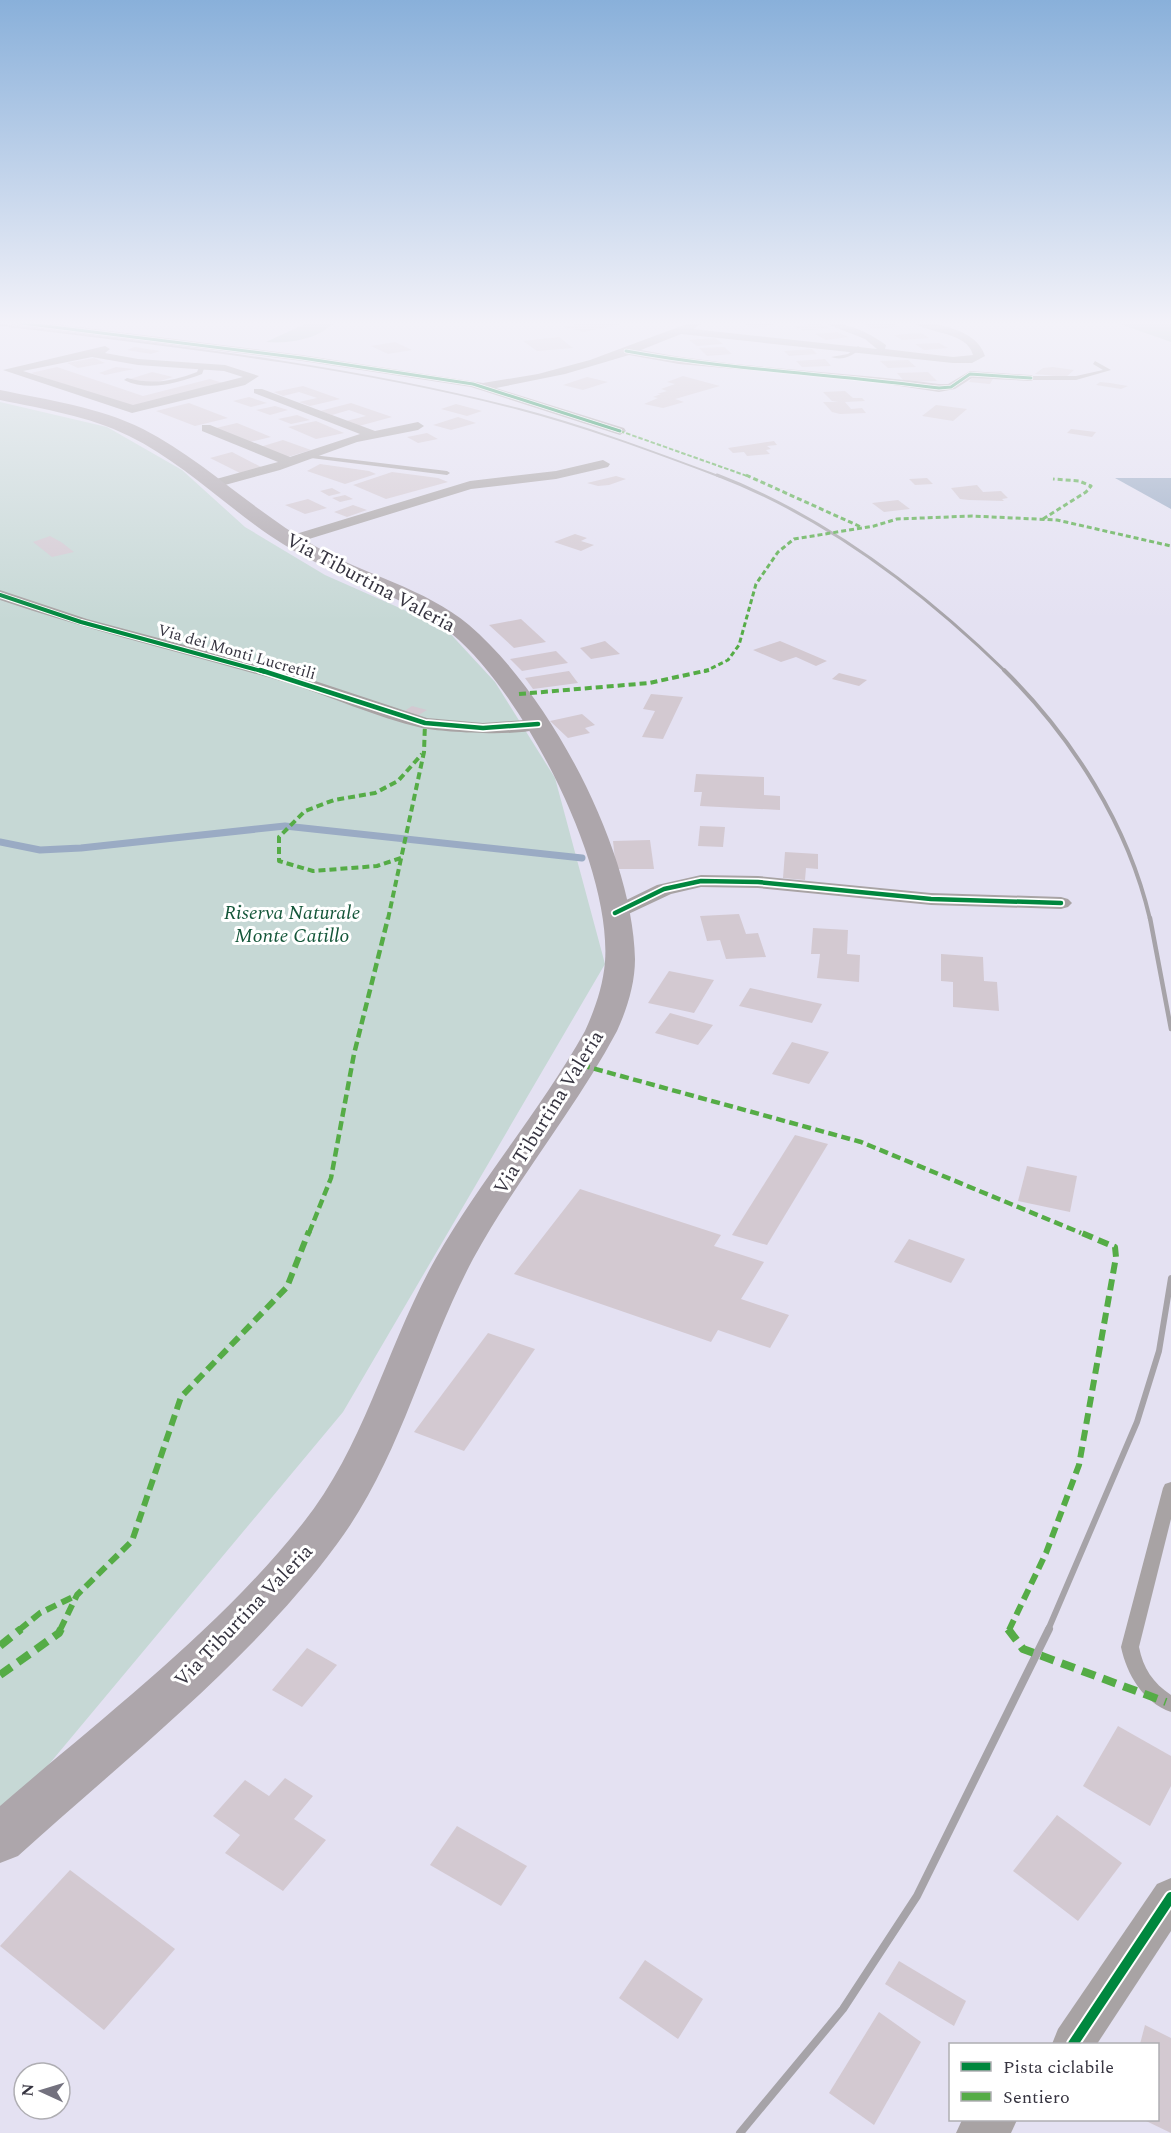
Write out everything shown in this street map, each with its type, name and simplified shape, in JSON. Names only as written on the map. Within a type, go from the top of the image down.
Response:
[{"type":"main road","name":"Via Tiburtina Valeria","points":[[0,1839],[138,1721],[236,1627],[305,1553],[340,1506],[377,1439],[420,1326],[443,1279],[599,1034],[612,1004],[620,975],[621,948],[615,913],[585,810],[538,723],[500,669],[457,626],[426,607],[323,558],[268,527],[222,476],[188,464],[110,422]]},
{"type":"street","points":[[339,422],[374,435]]},
{"type":"street","points":[[590,422],[620,431]]},
{"type":"street","points":[[222,476],[290,462],[374,435],[418,426]]},
{"type":"street","points":[[206,428],[290,462]]},
{"type":"street","points":[[291,540],[470,485],[556,475],[603,464]]},
{"type":"street","name":"Via dei Monti Lucretili","points":[[0,595],[103,628],[291,679],[425,723],[475,728],[538,723]]},
{"type":"street","points":[[615,913],[664,889],[701,881],[758,882],[931,898],[1061,903]]},
{"type":"street","points":[[1073,2043],[1171,1897]]},
{"type":"street","points":[[978,2133],[994,2121]]},
{"type":"lane","points":[[305,456],[447,473]]},
{"type":"lane","points":[[1171,1488],[1130,1647],[1138,1672],[1150,1688],[1171,1704]]},
{"type":"green space","name":"Riserva Naturale Monte Catillo","points":[[0,422],[84,422],[107,427],[182,470],[245,527],[325,575],[445,628],[495,682],[555,778],[605,964],[343,1412],[0,1823]]},
{"type":"water","points":[[1115,478],[1171,478],[1171,509]]},
{"type":"building","points":[[183,422],[213,422],[195,426]]},
{"type":"building","points":[[317,422],[344,433],[316,439],[288,427]]},
{"type":"building","points":[[347,422],[375,422],[359,426]]},
{"type":"building","points":[[444,422],[476,423],[451,430],[433,425]]},
{"type":"building","points":[[237,423],[271,437],[250,442],[216,428]]},
{"type":"building","points":[[1071,429],[1096,432],[1092,437],[1067,433]]},
{"type":"building","points":[[427,433],[438,439],[418,443],[407,437]]},
{"type":"building","points":[[283,440],[311,450],[288,457],[260,447]]},
{"type":"building","points":[[774,441],[777,445],[767,446],[771,449],[766,450],[770,454],[747,456],[744,452],[733,453],[728,448]]},
{"type":"building","points":[[232,452],[263,468],[240,473],[210,458]]},
{"type":"building","points":[[320,464],[376,474],[345,484],[307,471]]},
{"type":"building","points":[[392,472],[438,478],[448,482],[386,499],[353,485]]},
{"type":"building","points":[[616,476],[626,479],[609,485],[598,486],[587,483]]},
{"type":"building","points":[[927,478],[933,484],[915,485],[909,479]]},
{"type":"building","points":[[977,485],[983,492],[1001,491],[1008,498],[1002,499],[1004,501],[960,499],[951,488]]},
{"type":"building","points":[[332,488],[341,493],[329,496],[320,491]]},
{"type":"building","points":[[345,495],[353,499],[340,502],[332,498]]},
{"type":"building","points":[[308,499],[327,508],[305,514],[285,505]]},
{"type":"building","points":[[898,500],[910,509],[884,512],[872,503]]},
{"type":"building","points":[[353,505],[367,510],[347,517],[334,512]]},
{"type":"building","points":[[575,534],[587,538],[581,541],[594,545],[581,551],[554,542]]},
{"type":"building","points":[[50,536],[74,552],[52,557],[33,542]]},
{"type":"building","points":[[521,619],[546,642],[514,648],[489,625]]},
{"type":"building","points":[[605,641],[620,654],[591,659],[580,648]]},
{"type":"building","points":[[780,641],[827,661],[816,666],[796,657],[781,662],[753,650]]},
{"type":"building","points":[[556,651],[568,663],[522,671],[510,659]]},
{"type":"building","points":[[569,671],[578,683],[533,689],[525,678]]},
{"type":"building","points":[[839,673],[867,680],[859,686],[832,679]]},
{"type":"building","points":[[651,694],[683,697],[663,739],[642,737],[655,711],[643,709]]},
{"type":"building","points":[[412,706],[427,710],[417,716],[403,712]]},
{"type":"building","points":[[582,714],[595,725],[585,728],[590,733],[568,738],[550,721]]},
{"type":"building","points":[[696,774],[764,777],[764,795],[780,796],[780,810],[700,806],[702,792],[694,792]]},
{"type":"building","points":[[700,826],[725,827],[723,847],[698,846]]},
{"type":"building","points":[[650,840],[654,869],[616,869],[613,841]]},
{"type":"building","points":[[785,852],[818,854],[818,869],[806,868],[805,880],[783,878]]},
{"type":"building","points":[[739,914],[746,934],[758,933],[766,957],[726,959],[720,940],[707,941],[700,916]]},
{"type":"building","points":[[813,928],[848,930],[847,954],[860,955],[859,982],[817,978],[820,954],[811,954]]},
{"type":"building","points":[[941,954],[983,957],[984,981],[997,982],[999,1011],[953,1007],[953,982],[941,981]]},
{"type":"building","points":[[669,971],[714,980],[694,1013],[648,1003]]},
{"type":"building","points":[[750,988],[822,1004],[812,1023],[739,1006]]},
{"type":"building","points":[[670,1013],[713,1025],[698,1045],[655,1033]]},
{"type":"building","points":[[792,1042],[829,1052],[809,1084],[772,1074]]},
{"type":"building","points":[[795,1135],[828,1144],[767,1245],[732,1235]]},
{"type":"building","points":[[1027,1166],[1077,1176],[1070,1212],[1018,1201]]},
{"type":"building","points":[[580,1189],[721,1235],[714,1246],[764,1262],[741,1299],[789,1315],[770,1348],[718,1330],[711,1342],[514,1274]]},
{"type":"building","points":[[909,1239],[965,1259],[951,1283],[894,1262]]},
{"type":"building","points":[[488,1333],[535,1349],[464,1451],[414,1432]]},
{"type":"building","points":[[307,1648],[337,1665],[302,1707],[272,1690]]},
{"type":"building","points":[[1118,1726],[1171,1756],[1171,1786],[1150,1826],[1083,1786]]},
{"type":"building","points":[[285,1778],[313,1796],[294,1819],[326,1840],[283,1891],[225,1853],[240,1835],[213,1816],[245,1780],[269,1796]]},
{"type":"building","points":[[1057,1815],[1122,1863],[1078,1921],[1013,1871]]},
{"type":"building","points":[[457,1826],[527,1866],[501,1906],[430,1865]]},
{"type":"building","points":[[70,1870],[175,1949],[104,2030],[0,1946]]},
{"type":"building","points":[[645,1960],[703,1999],[678,2039],[619,1998]]},
{"type":"building","points":[[899,1961],[966,2001],[954,2026],[885,1984]]},
{"type":"building","points":[[879,2012],[921,2042],[874,2125],[829,2093]]},
{"type":"building","points":[[1145,2025],[1171,2038],[1171,2133],[1146,2121],[1159,2121],[1159,2043],[1140,2043]]},
{"type":"waterway","points":[[0,842],[40,850],[81,848],[285,826],[582,858]]},
{"type":"railway","points":[[562,422],[621,440],[721,477]]},
{"type":"railway","points":[[717,475],[796,512],[871,559],[941,613],[1005,671]]},
{"type":"railway","points":[[1005,671],[1053,724],[1095,785],[1128,850],[1150,919]]},
{"type":"railway","points":[[1150,918],[1171,1029]]},
{"type":"railway","points":[[1048,1630],[1137,1422],[1159,1351],[1171,1278]]},
{"type":"railway","points":[[740,2133],[843,2009],[917,1896],[1049,1629]]},
{"type":"marked path","points":[[620,431],[765,482],[861,527]]},
{"type":"marked path","points":[[1043,519],[1086,492],[1091,486],[1079,481],[1053,479]]},
{"type":"marked path","points":[[519,694],[649,683],[692,676],[716,668],[728,660],[739,645],[756,584],[778,552],[794,539],[874,526],[897,519],[972,516],[1057,520],[1171,546]]},
{"type":"marked path","points":[[0,1675],[59,1633],[77,1595],[132,1541],[181,1397],[287,1287],[331,1178],[354,1054],[376,974],[424,752],[425,723]]},
{"type":"marked path","points":[[401,858],[377,866],[313,871],[279,861],[279,837],[305,811],[334,800],[375,793],[398,781],[422,754]]},
{"type":"marked path","points":[[581,1065],[861,1142],[1115,1247],[1116,1257],[1079,1465],[1046,1553],[1008,1629],[1023,1649],[1166,1702]]},
{"type":"marked path","points":[[0,1646],[40,1613],[77,1595]]},
{"type":"cycle path","points":[[590,422],[620,431]]},
{"type":"cycle path","points":[[0,595],[81,622],[291,679],[425,723],[483,728],[538,724]]},
{"type":"cycle path","points":[[615,913],[664,889],[701,881],[758,882],[931,899],[1061,903]]},
{"type":"cycle path","points":[[1074,2043],[1171,1897]]}]
